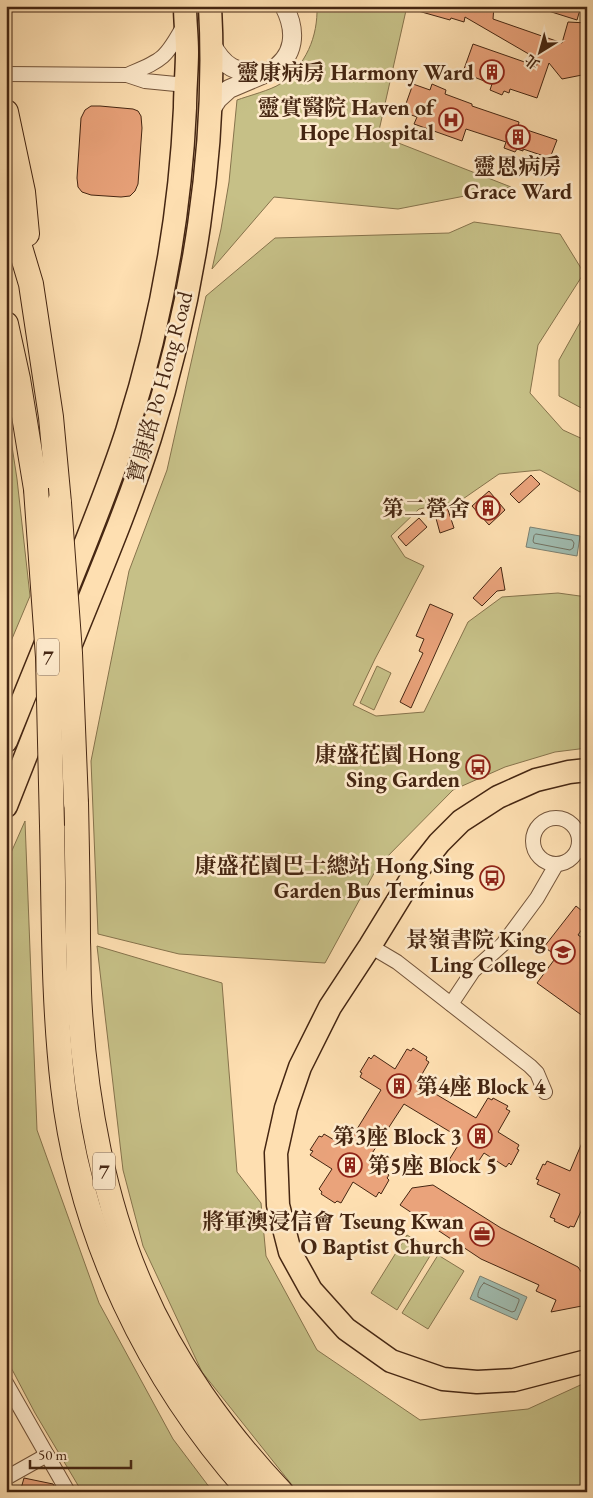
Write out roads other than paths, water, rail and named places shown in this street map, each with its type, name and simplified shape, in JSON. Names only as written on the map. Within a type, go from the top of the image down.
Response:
[{"type":"highway","points":[[6,112],[23,192],[31,284]]},
{"type":"highway","name":"7","points":[[6,200],[31,284],[51,417],[46,488],[56,1003],[60,1062],[70,1132],[90,1214],[110,1271],[143,1342],[196,1426],[250,1492]]},
{"type":"highway","name":"7","points":[[6,324],[46,488],[70,653],[76,802],[80,1010],[90,1100],[105,1177],[115,1216],[141,1288],[172,1347],[242,1449],[281,1492]]},
{"type":"main road","name":"寶康路 Po Hong Road","points":[[6,806],[128,501],[150,438],[180,328],[193,262],[202,195],[209,113],[210,6]]},
{"type":"main road","name":"寶康路 Po Hong Road","points":[[6,742],[113,472],[140,387],[154,333],[172,239],[183,143],[187,52],[185,15]]},
{"type":"main road","points":[[587,770],[569,772],[536,780],[498,797],[461,821],[439,843],[413,876],[330,1007],[300,1067],[286,1108],[276,1153],[278,1205],[290,1252],[311,1290],[346,1329],[391,1361],[443,1379],[477,1382],[514,1380],[587,1361]]},
{"type":"street","points":[[209,113],[218,99],[229,89],[275,69],[284,59],[292,40],[292,26],[284,6]]},
{"type":"street","points":[[127,75],[153,65],[172,48],[185,15]]},
{"type":"street","points":[[211,43],[221,60],[230,68],[242,72],[262,74]]},
{"type":"street","points":[[6,74],[127,75],[146,81],[186,85]]},
{"type":"street","points":[[451,1004],[473,971],[503,944],[537,898],[556,864]]},
{"type":"street","points":[[370,946],[397,962],[534,1070],[541,1080],[545,1092]]},
{"type":"street","points":[[6,1383],[68,1492]]},
{"type":"street","points":[[6,1478],[47,1455]]},
{"type":"water","points":[[530,527],[580,536],[577,556],[526,547]]},
{"type":"water","points":[[480,1276],[527,1297],[517,1320],[470,1299]]},
{"type":"place","name":"靈康病房 Harmony Ward","points":[[492,72]]},
{"type":"place","name":"靈實醫院 Haven of Hope Hospital","points":[[451,120]]},
{"type":"place","name":"靈恩病房 Grace Ward","points":[[518,137]]},
{"type":"place","name":"第二營舍","points":[[488,508]]},
{"type":"place","name":"康盛花園 Hong Sing Garden","points":[[478,767]]},
{"type":"place","name":"康盛花園巴士總站 Hong Sing Garden Bus Terminus","points":[[492,878]]},
{"type":"place","name":"景嶺書院 King Ling College","points":[[563,952]]},
{"type":"place","name":"第4座 Block 4","points":[[399,1086]]},
{"type":"place","name":"第3座 Block 3","points":[[480,1136]]},
{"type":"place","name":"第5座 Block 5","points":[[350,1165]]},
{"type":"place","name":"將軍澳浸信會 Tseung Kwan O Baptist Church","points":[[482,1234]]}]
